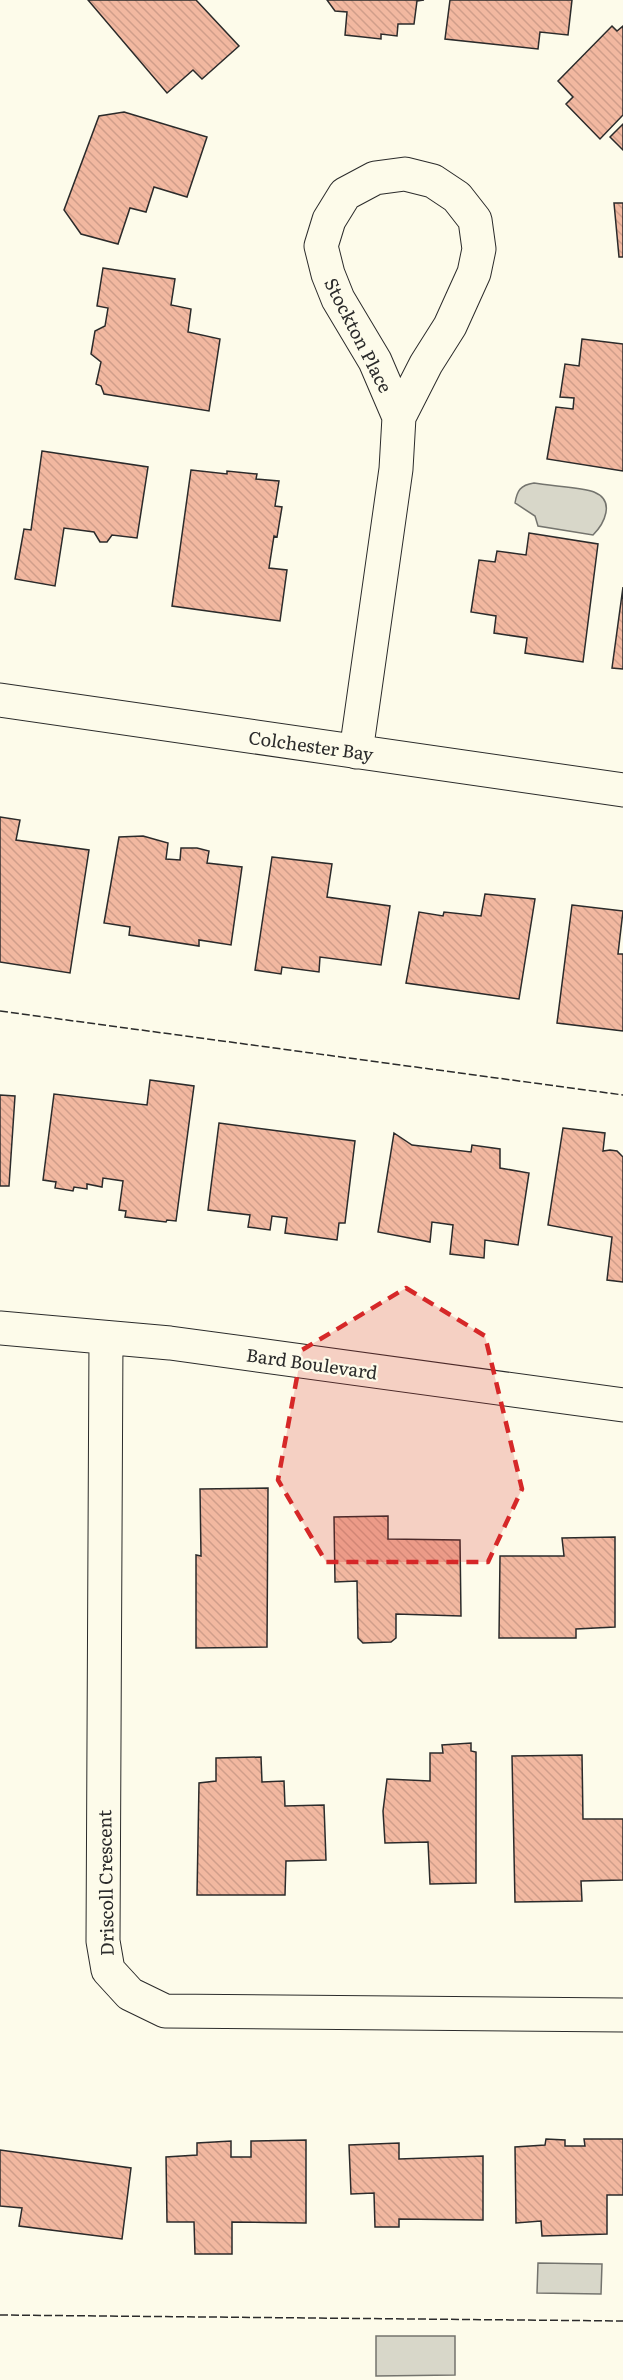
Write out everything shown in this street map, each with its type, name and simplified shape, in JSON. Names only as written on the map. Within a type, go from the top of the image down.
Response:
[{"type":"street","name":"Stockton Place","points":[[356,752],[396,468],[399,417],[426,364],[450,326],[474,273],[479,249],[475,220],[457,197],[433,181],[405,174],[375,178],[345,194],[329,220],[321,246],[328,274],[338,299],[375,361],[399,417]]},
{"type":"street","name":"Colchester Bay","points":[[0,700],[623,790]]},
{"type":"street","name":"Bard Boulevard","points":[[0,1328],[170,1343],[623,1406]]},
{"type":"street","name":"Driscoll Crescent","points":[[106,1338],[103,1941],[108,1970],[130,1994],[165,2011],[623,2015]]},
{"type":"highlighted area","points":[[406,1288],[485,1336],[522,1489],[488,1562],[326,1562],[278,1480],[302,1350]]},
{"type":"shaded area","points":[[534,483],[582,489],[601,496],[605,501],[606,513],[601,525],[593,535],[538,526],[535,516],[515,503],[520,489]]},
{"type":"shaded area","points":[[538,2263],[602,2264],[601,2294],[537,2293]]},
{"type":"shaded area","points":[[376,2336],[455,2336],[455,2375],[376,2376]]},
{"type":"building","points":[[88,0],[196,0],[239,46],[202,79],[193,70],[167,93]]},
{"type":"building","points":[[327,0],[424,0],[417,1],[414,24],[398,24],[397,36],[381,34],[381,39],[345,35],[347,12],[335,11]]},
{"type":"building","points":[[450,0],[572,0],[568,35],[540,32],[538,49],[445,39]]},
{"type":"building","points":[[612,26],[617,31],[623,26],[623,115],[600,139],[566,104],[573,97],[558,81]]},
{"type":"building","points":[[124,112],[207,137],[187,197],[154,187],[146,212],[130,208],[118,244],[81,234],[64,210],[99,116]]},
{"type":"building","points":[[623,124],[623,150],[610,137]]},
{"type":"building","points":[[614,203],[623,203],[623,257],[619,257]]},
{"type":"building","points":[[103,268],[175,279],[171,305],[191,309],[188,332],[220,339],[209,411],[104,394],[101,386],[96,384],[101,362],[91,354],[95,331],[105,326],[108,308],[97,306]]},
{"type":"building","points":[[582,339],[623,344],[623,471],[547,459],[556,407],[573,409],[574,398],[560,397],[565,364],[579,366]]},
{"type":"building","points":[[42,451],[148,467],[137,538],[112,535],[107,542],[100,542],[94,532],[64,528],[55,586],[15,579],[24,529],[31,530]]},
{"type":"building","points":[[191,470],[227,474],[227,471],[257,474],[256,479],[279,481],[275,506],[282,507],[269,568],[287,570],[280,621],[172,606]]},
{"type":"building","points":[[529,533],[598,544],[583,662],[525,653],[527,638],[494,633],[496,616],[471,612],[479,560],[495,562],[497,551],[526,555]]},
{"type":"building","points":[[623,587],[623,669],[612,668]]},
{"type":"building","points":[[0,817],[20,820],[16,840],[89,850],[70,973],[0,962]]},
{"type":"building","points":[[143,836],[168,843],[166,859],[180,860],[181,848],[197,848],[209,851],[207,863],[242,867],[231,945],[199,940],[199,946],[129,935],[130,927],[104,923],[119,837]]},
{"type":"building","points":[[272,857],[332,864],[327,897],[390,906],[381,965],[320,957],[319,972],[282,967],[281,974],[255,970]]},
{"type":"building","points":[[485,894],[535,899],[519,999],[406,983],[419,912],[443,916],[444,912],[481,916]]},
{"type":"building","points":[[572,905],[623,911],[618,954],[623,954],[623,1031],[557,1023]]},
{"type":"building","points":[[150,1080],[194,1086],[176,1221],[125,1217],[126,1211],[119,1210],[123,1181],[103,1178],[102,1187],[87,1184],[87,1189],[74,1187],[73,1191],[55,1188],[56,1182],[43,1180],[54,1094],[147,1105]]},
{"type":"building","points":[[0,1095],[15,1096],[9,1186],[0,1186]]},
{"type":"building","points":[[219,1123],[355,1141],[345,1223],[339,1223],[337,1240],[285,1233],[287,1218],[272,1216],[270,1230],[248,1227],[250,1215],[208,1210]]},
{"type":"building","points":[[563,1128],[605,1133],[603,1151],[617,1151],[623,1157],[623,1282],[607,1280],[612,1237],[548,1225]]},
{"type":"building","points":[[394,1133],[412,1145],[471,1152],[472,1145],[500,1149],[500,1168],[529,1173],[518,1245],[485,1240],[484,1258],[450,1254],[453,1225],[432,1222],[430,1242],[378,1232]]},
{"type":"building","points":[[268,1488],[267,1647],[196,1648],[196,1555],[201,1556],[200,1489]]},
{"type":"building","points":[[388,1516],[388,1539],[460,1540],[461,1616],[396,1614],[396,1638],[391,1642],[363,1643],[358,1638],[357,1581],[335,1582],[334,1517]]},
{"type":"building","points":[[615,1537],[615,1627],[576,1629],[576,1638],[499,1638],[500,1556],[564,1556],[562,1538]]},
{"type":"building","points":[[471,1743],[471,1751],[476,1752],[476,1883],[430,1884],[428,1842],[385,1843],[383,1811],[387,1779],[430,1781],[430,1753],[443,1753],[442,1745]]},
{"type":"building","points":[[582,1755],[583,1819],[623,1819],[623,1880],[581,1881],[582,1901],[515,1902],[512,1756]]},
{"type":"building","points":[[261,1757],[262,1782],[284,1781],[285,1806],[324,1805],[326,1860],[286,1861],[285,1895],[197,1895],[199,1783],[216,1781],[216,1758]]},
{"type":"building","points":[[546,2139],[565,2140],[565,2146],[585,2146],[584,2139],[623,2139],[623,2195],[607,2195],[607,2234],[542,2236],[541,2221],[516,2223],[515,2147],[545,2145]]},
{"type":"building","points":[[306,2140],[306,2223],[232,2222],[232,2254],[195,2254],[194,2222],[167,2222],[166,2157],[197,2155],[197,2143],[231,2141],[231,2157],[251,2157],[251,2141]]},
{"type":"building","points":[[399,2143],[399,2159],[483,2156],[483,2220],[399,2219],[399,2227],[375,2227],[374,2193],[351,2194],[349,2145]]},
{"type":"building","points":[[0,2150],[131,2168],[122,2239],[19,2226],[22,2208],[0,2206]]},
{"type":"fence","points":[[0,1011],[623,1095]]},
{"type":"fence","points":[[0,2315],[623,2321]]}]
